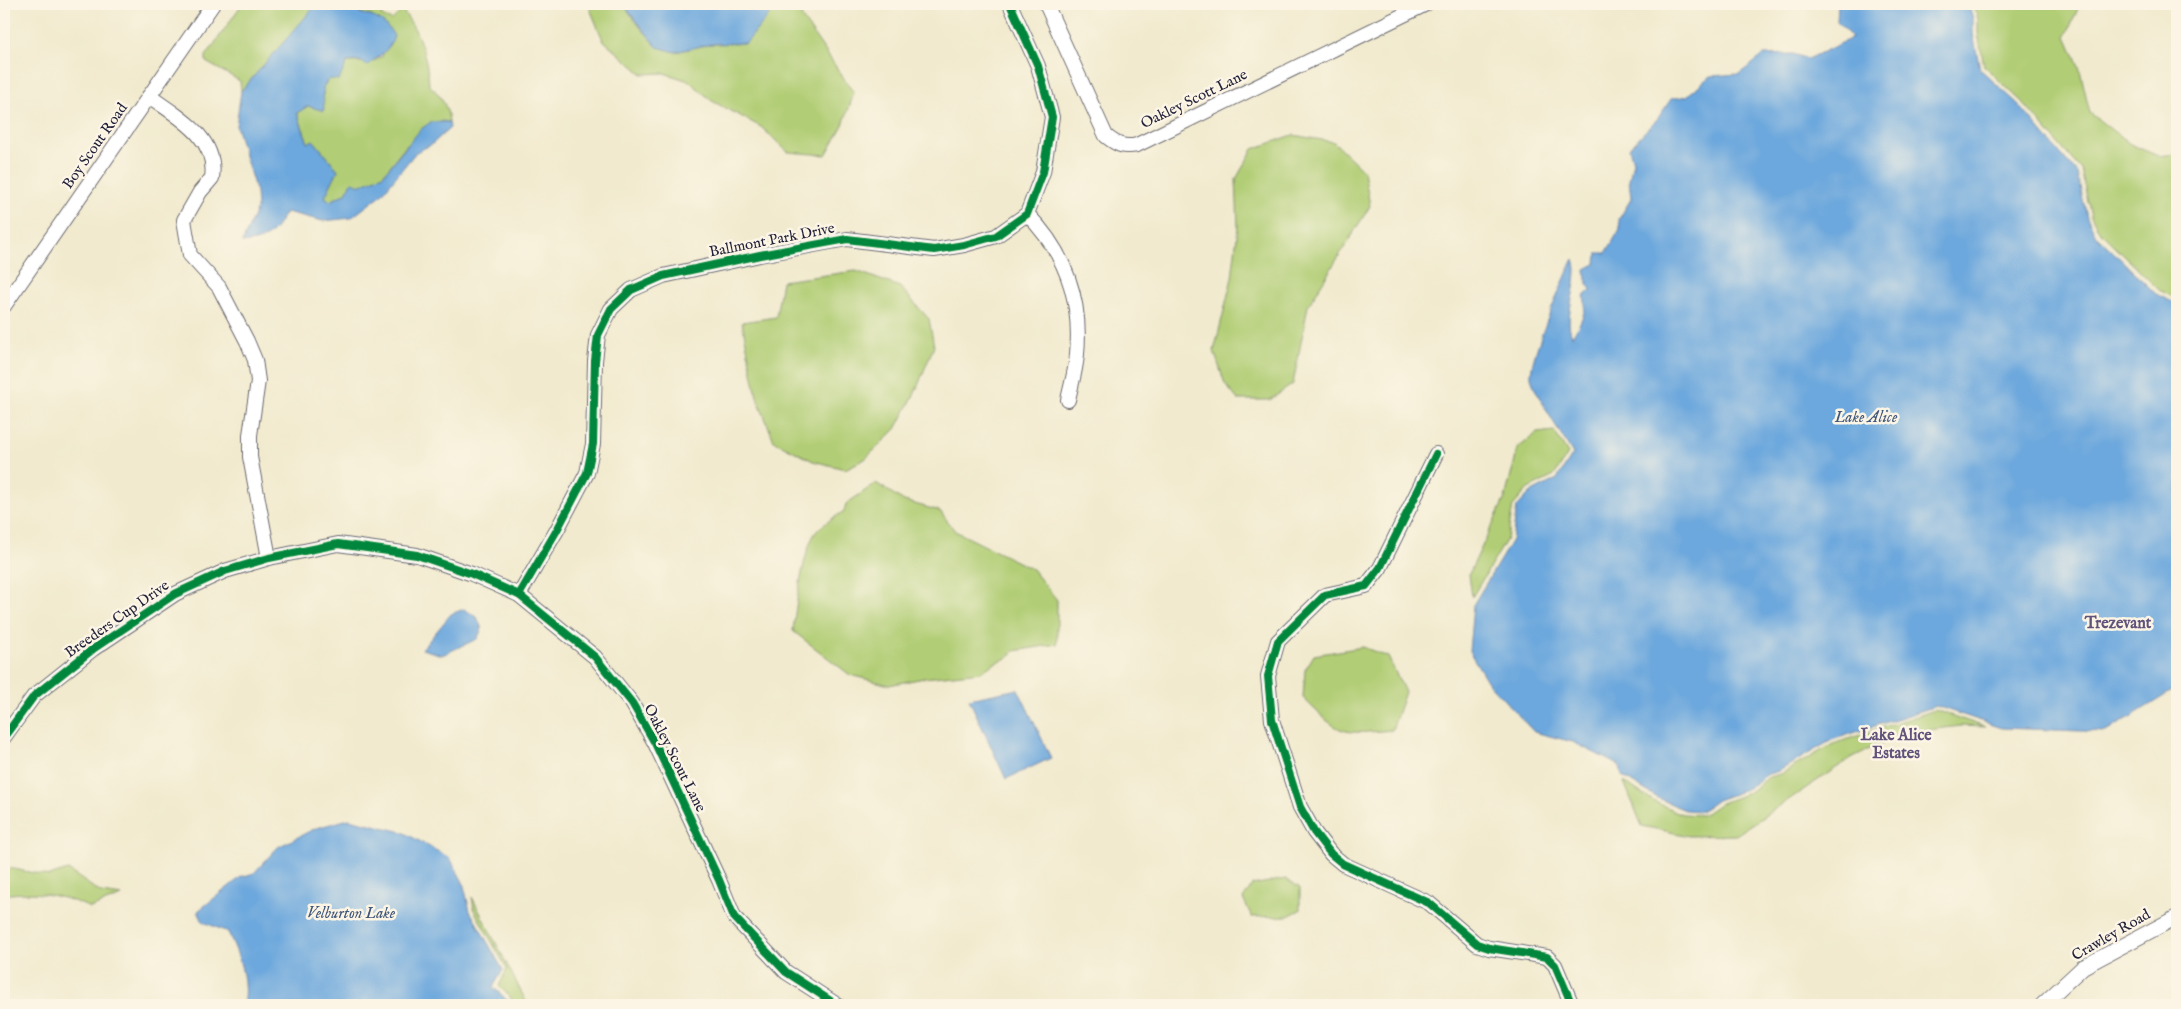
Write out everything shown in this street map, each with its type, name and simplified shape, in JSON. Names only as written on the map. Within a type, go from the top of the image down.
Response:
[{"type":"street","name":"Boy Scout Road","points":[[4,306],[213,4]]},
{"type":"street","points":[[1010,4],[1038,66],[1052,117],[1043,172],[1026,214],[1045,232],[1066,271],[1075,298],[1079,328],[1077,356],[1068,400]]},
{"type":"street","name":"Oakley Scott Lane","points":[[1046,4],[1106,136],[1116,144],[1128,147],[1426,4]]},
{"type":"street","points":[[149,96],[192,127],[205,142],[212,156],[212,178],[200,192],[184,220],[190,254],[219,287],[255,360],[258,381],[250,435],[250,457],[270,558]]},
{"type":"street","name":"Ballmont Park Drive","points":[[518,595],[557,530],[587,473],[593,444],[594,361],[598,336],[612,308],[631,290],[663,276],[846,239],[934,250],[964,245],[996,236],[1026,214]]},
{"type":"street","points":[[1436,454],[1380,568],[1366,586],[1325,595],[1278,641],[1268,676],[1272,720],[1300,807],[1314,832],[1331,854],[1342,864],[1429,903],[1477,944],[1489,948],[1547,957],[1555,965],[1572,1005]]},
{"type":"street","name":"Oakley Scout Lane","points":[[270,558],[338,544],[417,555],[472,574],[518,595],[595,657],[632,703],[660,754],[719,880],[734,917],[786,972],[836,1005]]},
{"type":"street","name":"Breeders Cup Drive","points":[[4,737],[34,696],[93,649],[175,594],[225,571],[270,558]]},
{"type":"street","name":"Crawley Road","points":[[2042,1005],[2082,967],[2177,917]]},
{"type":"green space","points":[[242,4],[318,4],[241,91],[240,81],[206,62],[206,56]]},
{"type":"green space","points":[[358,4],[384,4],[385,10],[381,16],[392,20],[402,10],[418,36],[422,46],[429,85],[443,102],[449,122],[442,121],[406,146],[383,175],[330,201],[325,197],[338,170],[314,141],[308,143],[297,112],[308,106],[329,79],[347,62],[372,62],[383,56],[372,16],[360,13]]},
{"type":"green space","points":[[588,4],[623,4],[643,31],[675,52],[710,44],[746,43],[769,15],[771,4],[812,4],[801,16],[854,93],[843,125],[826,155],[788,152],[761,127],[712,101],[689,81],[664,73],[642,74],[603,40]]},
{"type":"green space","points":[[1973,4],[2080,4],[2066,36],[2079,66],[2090,113],[2130,144],[2158,156],[2177,154],[2177,299],[2159,290],[2099,231],[2091,216],[2081,170],[2022,102],[1984,66],[1978,33],[1978,19]]},
{"type":"green space","points":[[1293,135],[1334,142],[1364,171],[1370,206],[1308,306],[1293,384],[1270,400],[1238,400],[1225,384],[1214,351],[1232,278],[1238,227],[1236,179],[1253,149]]},
{"type":"green space","points":[[856,271],[900,287],[929,319],[934,346],[915,393],[896,429],[865,459],[845,469],[813,461],[774,441],[757,397],[742,322],[776,317],[782,281]]},
{"type":"green space","points":[[1554,431],[1568,454],[1554,476],[1528,489],[1513,506],[1507,539],[1472,597],[1469,574],[1505,498],[1518,448],[1537,433]]},
{"type":"green space","points":[[876,483],[904,501],[940,511],[955,531],[1032,569],[1057,600],[1057,644],[1014,651],[1009,657],[981,672],[924,678],[889,685],[850,675],[793,631],[801,579],[812,539],[822,526],[844,511],[846,504]]},
{"type":"green space","points":[[1363,647],[1388,657],[1405,692],[1392,730],[1351,732],[1342,730],[1325,719],[1303,698],[1305,670],[1314,655]]},
{"type":"green space","points":[[1935,710],[1985,727],[1961,726],[1902,733],[1851,758],[1736,835],[1689,836],[1642,826],[1624,782],[1655,802],[1682,814],[1703,815],[1719,804],[1748,793],[1769,777],[1781,774],[1833,744]]},
{"type":"green space","points":[[4,867],[49,876],[68,870],[101,893],[122,896],[90,908],[59,897],[37,893],[4,895]]},
{"type":"green space","points":[[1286,879],[1300,888],[1300,910],[1288,916],[1252,917],[1243,899],[1252,885]]},
{"type":"green space","points":[[472,897],[528,1005],[512,1005],[511,998],[499,986],[507,969],[474,910]]},
{"type":"water","points":[[358,4],[360,13],[380,20],[388,27],[394,36],[390,46],[368,66],[360,61],[347,62],[339,80],[329,79],[323,87],[324,111],[308,106],[297,113],[308,143],[313,140],[338,170],[325,197],[330,201],[346,193],[352,182],[361,185],[383,175],[421,129],[431,122],[449,122],[450,128],[431,145],[416,152],[381,195],[351,218],[323,221],[286,212],[273,231],[265,238],[242,243],[257,208],[256,192],[236,126],[241,91],[316,5]]},
{"type":"water","points":[[623,4],[771,4],[769,15],[746,43],[710,44],[675,52],[657,47]]},
{"type":"water","name":"Lake Alice","points":[[1838,4],[1968,4],[1973,19],[1973,34],[1980,69],[2018,104],[2077,173],[2087,217],[2095,234],[2156,294],[2177,304],[2177,688],[2106,732],[2002,728],[1936,706],[1832,740],[1779,771],[1768,774],[1745,790],[1717,800],[1702,811],[1685,810],[1658,798],[1622,776],[1620,766],[1573,742],[1534,732],[1489,684],[1469,651],[1473,605],[1512,540],[1517,507],[1530,493],[1557,479],[1573,454],[1537,393],[1531,377],[1532,368],[1548,318],[1574,259],[1576,277],[1569,318],[1572,336],[1580,322],[1585,306],[1584,296],[1591,290],[1586,279],[1585,269],[1596,264],[1597,253],[1606,253],[1620,229],[1619,219],[1631,199],[1629,180],[1633,162],[1629,148],[1658,118],[1671,99],[1687,96],[1710,76],[1739,74],[1764,55],[1793,54],[1808,59],[1852,38],[1837,21]]},
{"type":"water","points":[[464,609],[477,617],[482,629],[477,639],[442,655],[422,649],[451,614]]},
{"type":"water","points":[[1018,689],[1051,758],[1006,779],[969,699]]},
{"type":"water","name":"Velburton Lake","points":[[349,819],[403,832],[450,858],[463,882],[470,911],[503,970],[493,987],[507,1000],[508,1005],[243,1005],[244,986],[242,968],[228,932],[203,922],[198,911],[241,877],[254,873],[278,847],[316,828]]},
{"type":"cycle path","points":[[519,595],[557,530],[587,473],[593,444],[595,361],[598,335],[611,309],[631,290],[663,276],[847,239],[934,250],[964,245],[996,236],[1027,214],[1043,172],[1052,117],[1038,66],[1010,4]]},
{"type":"cycle path","points":[[1436,454],[1380,568],[1366,586],[1325,595],[1278,641],[1268,676],[1272,720],[1300,807],[1314,832],[1331,854],[1343,864],[1429,903],[1477,944],[1489,948],[1547,957],[1555,965],[1572,1005]]},
{"type":"cycle path","points":[[4,737],[34,696],[93,649],[175,594],[225,571],[269,558],[338,544],[417,555],[472,574],[519,595],[595,657],[632,703],[655,743],[719,880],[734,917],[786,972],[837,1005]]},
{"type":"district","name":"Trezevant","points":[[2118,624]]},
{"type":"district","name":"Lake Alice Estates","points":[[1896,745]]}]
